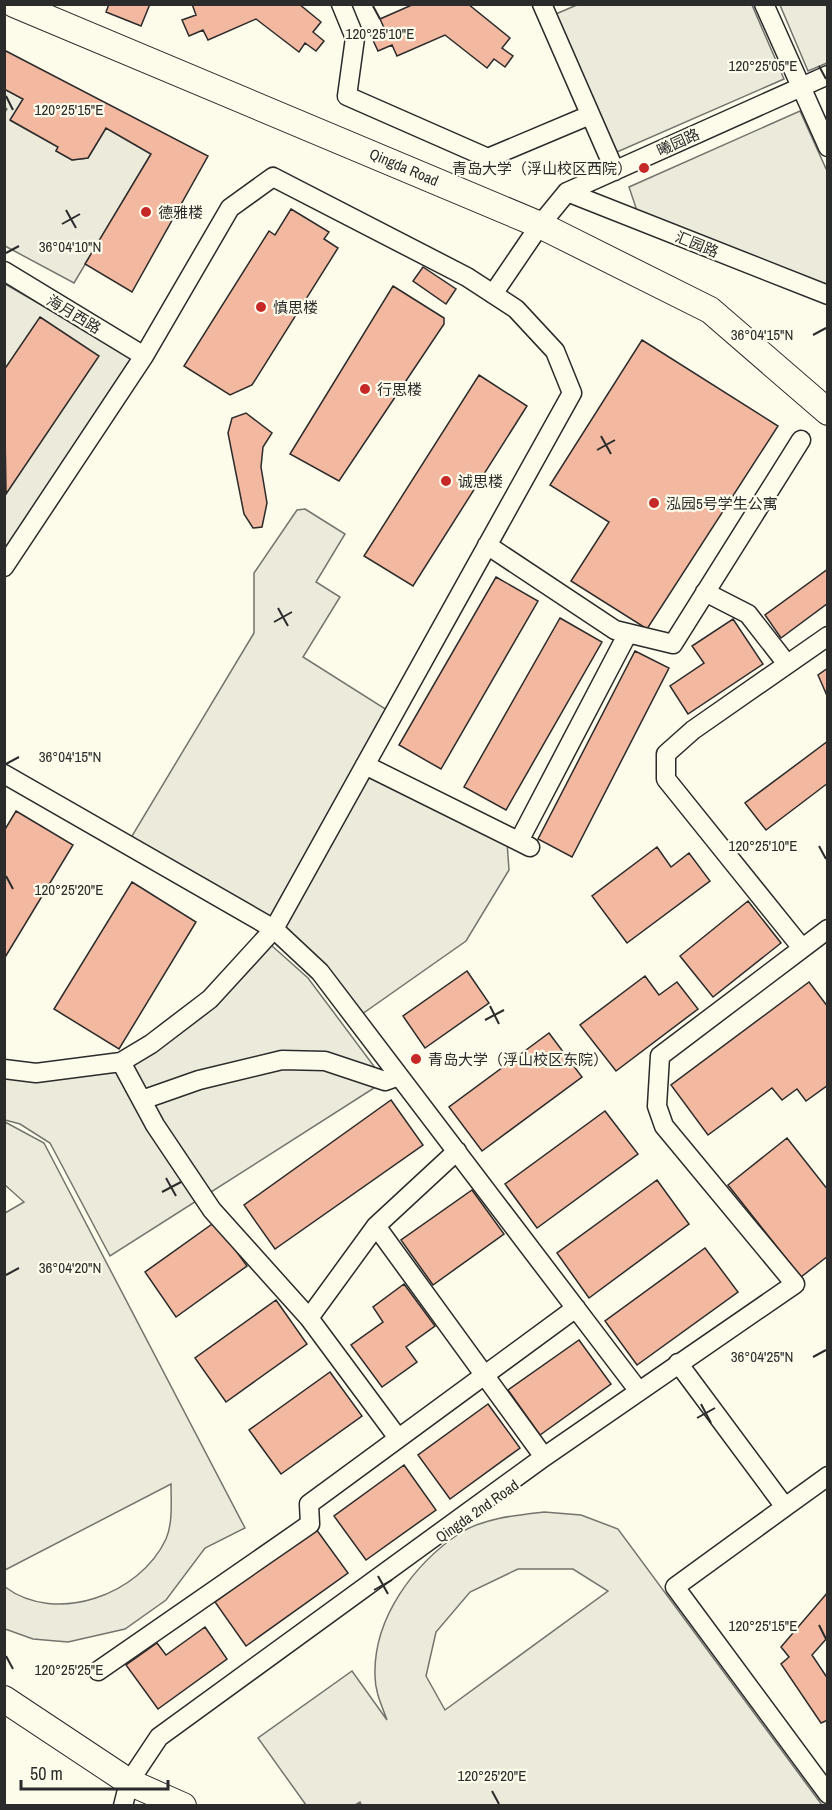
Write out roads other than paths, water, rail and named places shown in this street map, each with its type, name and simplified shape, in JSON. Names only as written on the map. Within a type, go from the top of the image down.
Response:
[{"type":"street","name":"Qingda Road","points":[[14,4],[540,225],[710,310],[828,412]]},
{"type":"street","points":[[340,4],[355,38],[347,96],[488,158],[590,115]]},
{"type":"street","points":[[542,4],[615,171]]},
{"type":"street","points":[[764,4],[828,147]]},
{"type":"street","name":"曦园路","points":[[493,294],[540,225],[567,192],[828,75]]},
{"type":"street","points":[[4,567],[144,356],[230,208],[273,177],[467,277],[516,309],[555,351],[572,393],[274,929],[210,999],[151,1044],[121,1062],[36,1073],[4,1069]]},
{"type":"street","name":"汇园路","points":[[567,192],[828,295]]},
{"type":"street","name":"海月西路","points":[[4,272],[144,356]]},
{"type":"street","points":[[488,545],[615,630],[673,644],[801,440]]},
{"type":"street","points":[[705,592],[748,614],[788,664]]},
{"type":"street","points":[[365,765],[524,844],[628,633]]},
{"type":"street","points":[[802,948],[666,779],[666,754],[693,730],[828,636]]},
{"type":"street","points":[[4,774],[274,929],[320,972],[638,1390]]},
{"type":"street","points":[[126,1794],[159,1737],[638,1390],[795,1284],[664,1126],[657,1106],[660,1056],[828,929]]},
{"type":"street","points":[[142,1100],[199,1080],[282,1060],[325,1061],[385,1081],[399,1076]]},
{"type":"street","points":[[121,1062],[142,1100],[212,1210],[309,1318],[398,1438]]},
{"type":"street","points":[[309,1318],[376,1226],[457,1151]]},
{"type":"street","points":[[376,1226],[544,1457]]},
{"type":"street","points":[[98,1671],[310,1524],[309,1504],[576,1308]]},
{"type":"street","points":[[679,1364],[785,1507]]},
{"type":"street","name":"Qingda 2nd Road","points":[[159,1737],[679,1364]]},
{"type":"street","points":[[828,1476],[675,1587],[828,1794]]},
{"type":"street","points":[[4,1699],[126,1794],[183,1806]]},
{"type":"place","name":"青岛大学（浮山校区西院）","points":[[644,168]]},
{"type":"place","name":"德雅楼","points":[[146,212]]},
{"type":"place","name":"慎思楼","points":[[261,307]]},
{"type":"place","name":"行思楼","points":[[365,389]]},
{"type":"place","name":"诚思楼","points":[[446,481]]},
{"type":"place","name":"泓园5号学生公寓","points":[[654,503]]},
{"type":"place","name":"青岛大学（浮山校区东院）","points":[[416,1059]]}]
